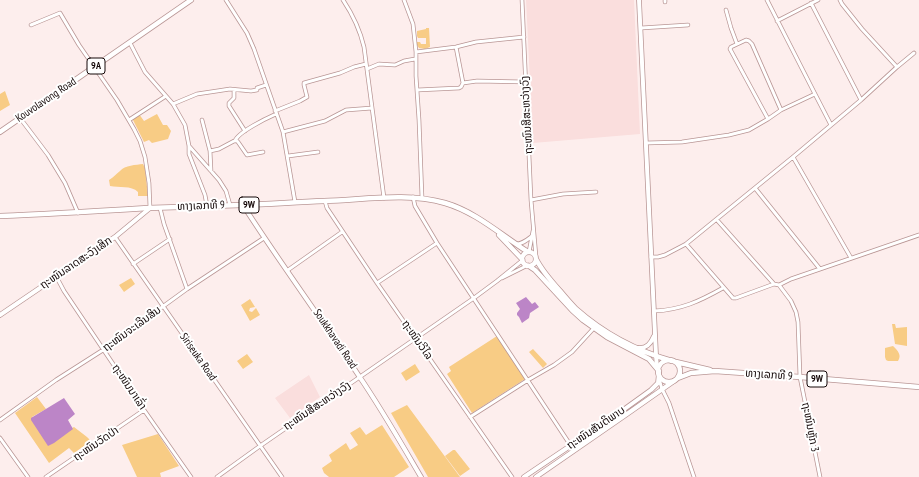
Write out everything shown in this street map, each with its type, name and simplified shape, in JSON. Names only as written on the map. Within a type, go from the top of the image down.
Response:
[{"type":"main road","name":"Kouvolavong Road","points":[[0,132],[191,0]]},
{"type":"main road","name":"ທາງເລກທີ 9","points":[[0,216],[413,197],[446,203],[460,208],[476,216],[528,252]]},
{"type":"main road","name":"ທາງເລກທີ 9","points":[[491,227],[522,260]]},
{"type":"main road","points":[[528,252],[533,253],[536,258],[533,264],[528,266],[524,264],[522,260],[523,255],[528,252]]},
{"type":"main road","name":"ທາງເລກທີ 9","points":[[536,258],[545,273],[575,307],[595,325],[622,343],[656,356],[715,371]]},
{"type":"main road","name":"ທາງເລກທີ 9","points":[[528,266],[535,270],[572,310],[594,328],[649,358],[662,378],[670,382],[691,373],[715,371],[919,387]]},
{"type":"main road","points":[[658,371],[663,363],[668,360],[673,361],[680,368],[680,374],[676,379]]},
{"type":"street","points":[[226,0],[247,33],[254,49],[283,132],[295,202]]},
{"type":"street","points":[[343,0],[350,11],[364,47],[384,198]]},
{"type":"street","points":[[404,0],[413,24],[416,52],[415,59],[422,198]]},
{"type":"street","name":"ຖະໜົນສີສະຫວ່າງວົງ","points":[[522,0],[533,230]]},
{"type":"street","points":[[639,0],[656,356],[662,389],[669,403],[694,477]]},
{"type":"street","points":[[767,0],[831,125]]},
{"type":"street","points":[[778,21],[818,0]]},
{"type":"street","points":[[840,0],[862,30],[897,67]]},
{"type":"street","points":[[811,3],[861,100]]},
{"type":"street","points":[[726,10],[737,44]]},
{"type":"street","points":[[31,25],[60,13],[79,45],[129,120],[140,141],[145,157],[149,182],[150,208]]},
{"type":"street","points":[[641,28],[688,25]]},
{"type":"street","points":[[416,52],[476,42],[524,37]]},
{"type":"street","points":[[768,119],[730,49],[731,46],[746,40],[752,44],[781,110]]},
{"type":"street","points":[[130,43],[146,72],[173,104],[185,125],[189,154],[205,195],[207,206]]},
{"type":"street","points":[[456,46],[463,83]]},
{"type":"street","points":[[651,256],[658,257],[665,255],[686,244],[717,220],[861,100],[914,52]]},
{"type":"street","points":[[367,69],[379,64],[395,65],[404,61],[415,59]]},
{"type":"street","points":[[210,151],[235,140],[236,137],[276,112],[307,97],[304,83],[340,74],[354,67],[366,64]]},
{"type":"street","points":[[417,90],[459,88],[463,83],[477,81],[526,82]]},
{"type":"street","points":[[173,104],[197,94],[234,90],[251,91],[257,90],[257,88],[266,85]]},
{"type":"street","points":[[234,90],[234,98],[229,103],[229,106],[245,131]]},
{"type":"street","points":[[646,143],[682,142],[729,136],[749,130],[781,110],[815,94]]},
{"type":"street","points":[[129,120],[166,96]]},
{"type":"street","points":[[283,132],[325,121],[346,110],[372,108]]},
{"type":"street","points":[[20,118],[48,155],[65,183],[78,213]]},
{"type":"street","points":[[202,120],[210,151],[211,171]]},
{"type":"street","points":[[235,140],[247,155],[263,152]]},
{"type":"street","points":[[189,146],[219,180],[226,191],[230,205]]},
{"type":"street","points":[[288,156],[318,152]]},
{"type":"street","points":[[793,157],[851,258]]},
{"type":"street","points":[[755,188],[820,269]]},
{"type":"street","points":[[531,200],[563,194],[596,192]]},
{"type":"street","points":[[413,197],[415,206],[437,243],[571,446]]},
{"type":"street","name":"ຖະໜົນວິໄລ","points":[[325,201],[327,208],[342,232],[512,477]]},
{"type":"street","name":"Soukkhavadi Road","points":[[242,205],[360,377],[421,477]]},
{"type":"street","name":"ຖະໜົນລາດສະວົງເສິກ","points":[[0,315],[56,276],[115,238],[150,208]]},
{"type":"street","points":[[160,208],[164,224],[187,289]]},
{"type":"street","points":[[717,220],[774,284],[779,286],[785,281],[919,235]]},
{"type":"street","points":[[528,252],[533,230]]},
{"type":"street","points":[[533,230],[535,237],[536,258]]},
{"type":"street","points":[[288,270],[342,232]]},
{"type":"street","points":[[515,244],[521,244],[532,236]]},
{"type":"street","name":"Siriseuka Road","points":[[115,238],[282,477]]},
{"type":"street","name":"ຖະໜົນຈະເລີນສິນ","points":[[0,420],[56,380],[103,350],[187,289],[264,238]]},
{"type":"street","points":[[133,264],[170,239]]},
{"type":"street","points":[[377,283],[437,243]]},
{"type":"street","points":[[686,244],[733,298],[774,284]]},
{"type":"street","points":[[497,281],[522,260]]},
{"type":"street","points":[[497,281],[528,266]]},
{"type":"street","name":"ຖະໜົນນາເລົ່າ","points":[[56,276],[64,291],[103,350],[191,477]]},
{"type":"street","name":"ຖະໜົນສີສະຫວ່າງວົງ","points":[[217,477],[497,281]]},
{"type":"street","name":"ຖະໜົນຫຼັກ 3","points":[[779,286],[791,301],[796,312],[798,322],[800,377],[820,477]]},
{"type":"street","points":[[654,310],[680,308],[709,297],[723,288]]},
{"type":"street","points":[[470,417],[554,365],[572,352],[594,328]]},
{"type":"street","points":[[637,348],[647,346],[655,334]]},
{"type":"street","name":"ຖະໜົນສັນຕິພາບ","points":[[524,477],[651,390],[656,386],[659,379]]},
{"type":"street","name":"ຖະໜົນສັນຕິພາບ","points":[[536,477],[676,379]]},
{"type":"street","name":"ຖະໜົນວັດປ່າ","points":[[46,477],[144,410]]},
{"type":"street","points":[[0,438],[28,477]]},
{"type":"shaded area","points":[[526,0],[634,0],[640,134],[533,143]]},
{"type":"shaded area","points":[[429,28],[430,47],[425,49],[419,48],[417,42],[426,44],[426,38],[418,38],[417,31]]},
{"type":"shaded area","points":[[5,91],[10,105],[0,111],[0,94]]},
{"type":"shaded area","points":[[139,114],[144,121],[157,114],[163,125],[167,125],[171,131],[168,139],[152,143],[149,140],[144,142],[133,120],[133,118]]},
{"type":"shaded area","points":[[143,164],[145,168],[148,196],[138,196],[138,192],[132,188],[110,186],[109,180],[122,169]]},
{"type":"shaded area","points":[[131,278],[135,284],[124,292],[119,285]]},
{"type":"shaded area","points":[[526,297],[532,304],[535,302],[539,307],[530,313],[529,318],[522,323],[517,315],[520,309],[516,303]]},
{"type":"shaded area","points":[[250,299],[255,307],[250,308],[249,311],[252,312],[256,308],[260,315],[250,321],[241,305]]},
{"type":"shaded area","points":[[892,324],[895,324],[896,328],[907,327],[907,346],[895,344]]},
{"type":"shaded area","points":[[497,336],[525,379],[472,413],[447,374],[451,371],[449,367]]},
{"type":"shaded area","points":[[893,346],[899,353],[900,357],[898,361],[888,361],[885,357],[885,348]]},
{"type":"shaded area","points":[[533,349],[547,364],[543,368],[529,352]]},
{"type":"shaded area","points":[[247,354],[253,362],[243,369],[237,361]]},
{"type":"shaded area","points":[[415,364],[420,372],[406,381],[401,373]]},
{"type":"shaded area","points":[[309,375],[320,397],[290,418],[275,398]]},
{"type":"shaded area","points":[[37,397],[46,409],[32,417],[73,429],[72,428],[74,427],[91,441],[74,453],[69,448],[49,463],[15,413]]},
{"type":"shaded area","points":[[64,398],[75,414],[68,420],[73,429],[48,446],[31,418]]},
{"type":"shaded area","points":[[407,405],[460,477],[428,477],[391,413]]},
{"type":"shaded area","points":[[382,425],[409,467],[394,477],[329,477],[324,473],[322,468],[332,461],[329,455],[346,443],[350,450],[358,445],[350,433],[360,427],[366,435]]},
{"type":"shaded area","points":[[158,434],[179,466],[160,473],[161,477],[137,477],[122,445]]},
{"type":"shaded area","points":[[455,450],[470,469],[460,476],[445,456]]}]
